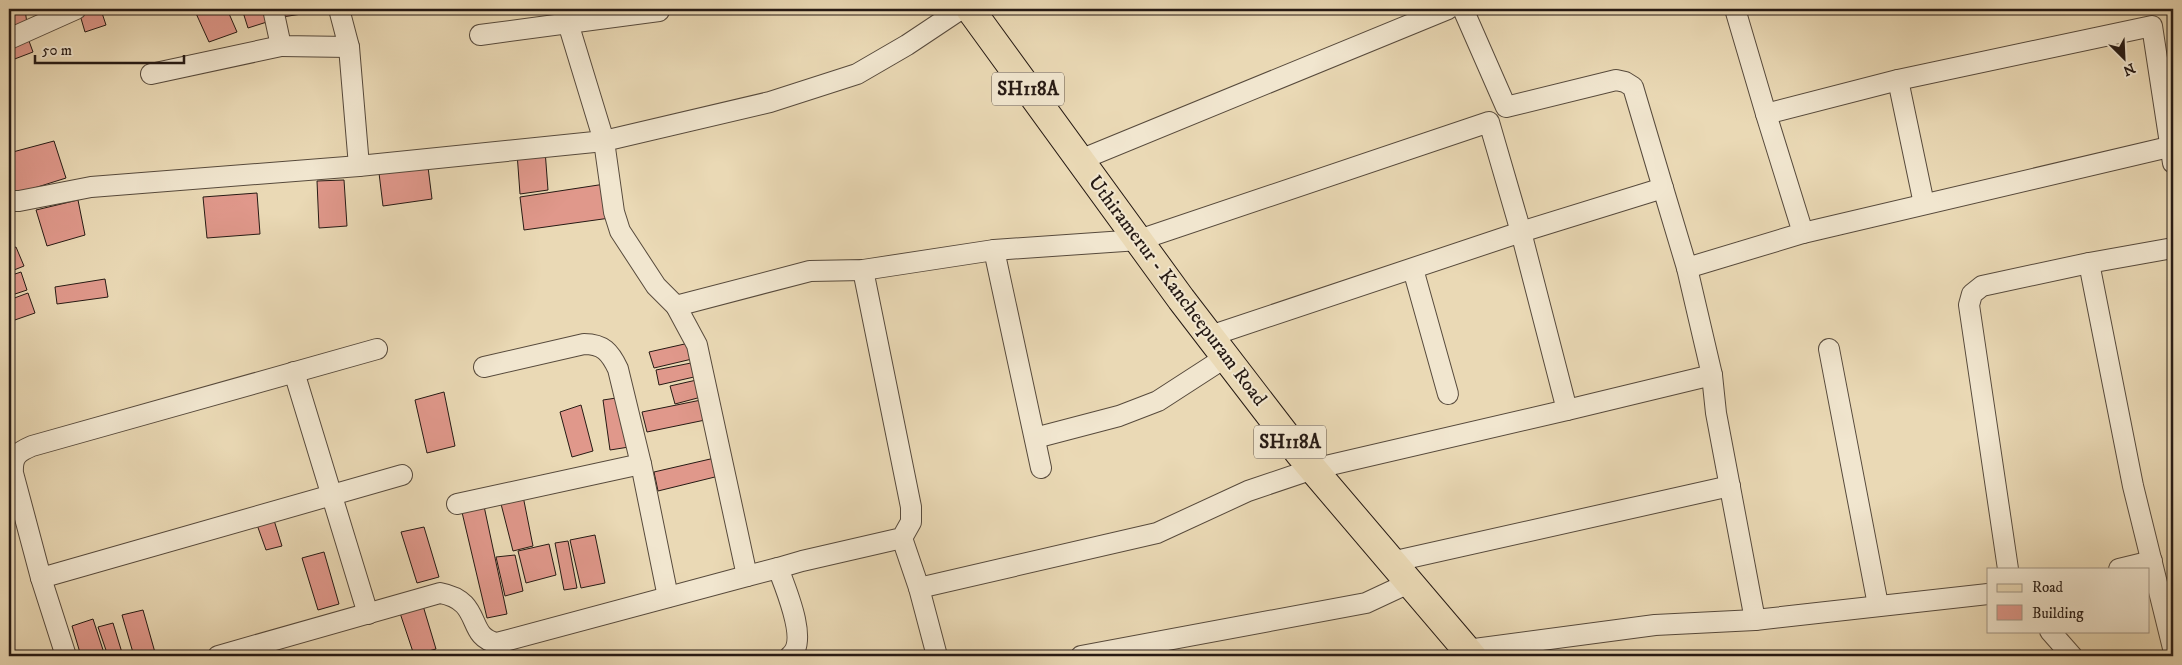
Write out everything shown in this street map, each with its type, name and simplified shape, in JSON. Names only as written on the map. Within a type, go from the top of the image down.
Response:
[{"type":"main road","name":"Uthiramerur - Kancheepuram Road","points":[[970,9],[1226,358],[1313,469],[1470,653]]},
{"type":"street","points":[[9,39],[76,9]]},
{"type":"street","points":[[273,9],[281,46]]},
{"type":"street","points":[[339,9],[349,47],[359,166]]},
{"type":"street","points":[[9,201],[19,201],[91,187],[359,166],[604,141],[770,102],[857,74],[907,45],[961,9]]},
{"type":"street","points":[[1084,164],[1448,9]]},
{"type":"street","points":[[1735,9],[1803,233]]},
{"type":"street","points":[[480,35],[659,11]]},
{"type":"street","points":[[1466,18],[1506,107]]},
{"type":"street","points":[[1687,268],[1803,233],[1924,204],[2173,152],[2154,18],[1766,114]]},
{"type":"street","points":[[568,23],[604,141],[614,212],[620,231],[656,286],[676,306],[697,345],[747,576]]},
{"type":"street","points":[[151,74],[281,46],[349,47]]},
{"type":"street","points":[[676,306],[810,271],[863,270],[994,250],[1139,240],[1489,122],[1506,107],[1616,80],[1625,82],[1633,87],[1687,268],[1712,375],[1716,413],[1755,620]]},
{"type":"street","points":[[1898,80],[1924,204]]},
{"type":"street","points":[[1489,122],[1521,232],[1567,410]]},
{"type":"street","points":[[1210,336],[1521,232],[1663,188]]},
{"type":"street","points":[[2008,568],[1969,305],[1972,294],[1982,286],[2089,263],[2173,248]]},
{"type":"street","points":[[994,250],[1041,468]]},
{"type":"street","points":[[2089,263],[2133,486],[2173,648]]},
{"type":"street","points":[[1413,269],[1448,394]]},
{"type":"street","points":[[863,270],[911,507],[911,522],[902,538],[919,588],[937,656]]},
{"type":"street","points":[[484,367],[584,344],[595,344],[605,348],[618,369],[641,464],[668,597]]},
{"type":"street","points":[[66,656],[13,473],[12,462],[18,452],[32,446],[377,349]]},
{"type":"street","points":[[1829,349],[1878,605]]},
{"type":"street","points":[[1035,438],[1119,416],[1158,401],[1226,358]]},
{"type":"street","points":[[294,372],[368,614]]},
{"type":"street","points":[[919,588],[1157,533],[1248,491],[1313,469],[1712,375]]},
{"type":"street","points":[[457,504],[641,464]]},
{"type":"street","points":[[42,578],[402,475]]},
{"type":"street","points":[[1391,562],[1730,486]]},
{"type":"street","points":[[218,656],[440,593],[450,595],[468,607],[480,634],[486,641],[497,643],[802,560],[902,538]]},
{"type":"street","points":[[2123,568],[2152,561]]},
{"type":"street","points":[[778,568],[797,626],[798,640],[794,653],[790,656]]},
{"type":"street","points":[[1081,656],[1366,603],[1411,582]]},
{"type":"street","points":[[1470,653],[1655,625],[1755,620],[1987,594]]},
{"type":"street","points":[[2051,632],[2072,656]]},
{"type":"street","points":[[2163,656],[2173,653]]},
{"type":"building","points":[[9,9],[25,9],[27,24],[10,25]]},
{"type":"building","points":[[194,9],[227,9],[237,32],[209,42]]},
{"type":"building","points":[[242,9],[267,9],[270,21],[248,28]]},
{"type":"building","points":[[280,9],[328,9],[328,10],[282,17]]},
{"type":"building","points":[[101,10],[106,25],[85,32],[80,15]]},
{"type":"building","points":[[29,41],[33,52],[12,60],[9,49]]},
{"type":"building","points":[[54,141],[66,178],[9,196],[9,153]]},
{"type":"building","points":[[545,150],[548,190],[520,194],[517,153]]},
{"type":"building","points":[[428,167],[432,199],[383,206],[379,173]]},
{"type":"building","points":[[344,180],[347,226],[319,228],[317,181]]},
{"type":"building","points":[[605,184],[610,218],[524,230],[520,197]]},
{"type":"building","points":[[257,193],[260,234],[207,238],[203,197]]},
{"type":"building","points":[[78,200],[85,235],[47,246],[36,210]]},
{"type":"building","points":[[16,247],[24,266],[9,272],[9,249]]},
{"type":"building","points":[[21,272],[27,290],[9,296],[9,276]]},
{"type":"building","points":[[105,279],[108,297],[57,304],[55,287]]},
{"type":"building","points":[[28,293],[35,313],[9,322],[9,300]]},
{"type":"building","points":[[689,343],[692,359],[654,368],[649,352]]},
{"type":"building","points":[[691,363],[694,377],[659,385],[656,370]]},
{"type":"building","points":[[701,379],[705,396],[675,404],[670,386]]},
{"type":"building","points":[[444,392],[455,446],[427,453],[415,400]]},
{"type":"building","points":[[623,397],[629,447],[610,450],[603,400]]},
{"type":"building","points":[[706,399],[710,419],[647,432],[642,412]]},
{"type":"building","points":[[581,405],[593,451],[572,457],[560,412]]},
{"type":"building","points":[[719,457],[723,475],[658,491],[654,472]]},
{"type":"building","points":[[523,496],[533,546],[513,551],[500,500]]},
{"type":"building","points":[[484,506],[507,614],[487,618],[461,508]]},
{"type":"building","points":[[273,517],[282,546],[266,550],[256,522]]},
{"type":"building","points":[[424,527],[439,577],[417,583],[401,532]]},
{"type":"building","points":[[595,535],[605,583],[581,588],[570,540]]},
{"type":"building","points":[[568,541],[577,588],[564,590],[555,543]]},
{"type":"building","points":[[549,544],[556,575],[526,583],[518,551]]},
{"type":"building","points":[[324,552],[339,604],[318,610],[302,558]]},
{"type":"building","points":[[515,555],[523,591],[505,596],[496,557]]},
{"type":"building","points":[[421,599],[436,649],[414,655],[398,607]]},
{"type":"building","points":[[143,610],[156,656],[134,656],[122,615]]},
{"type":"building","points":[[93,619],[105,656],[81,656],[72,626]]},
{"type":"building","points":[[113,623],[123,656],[108,656],[98,627]]}]
